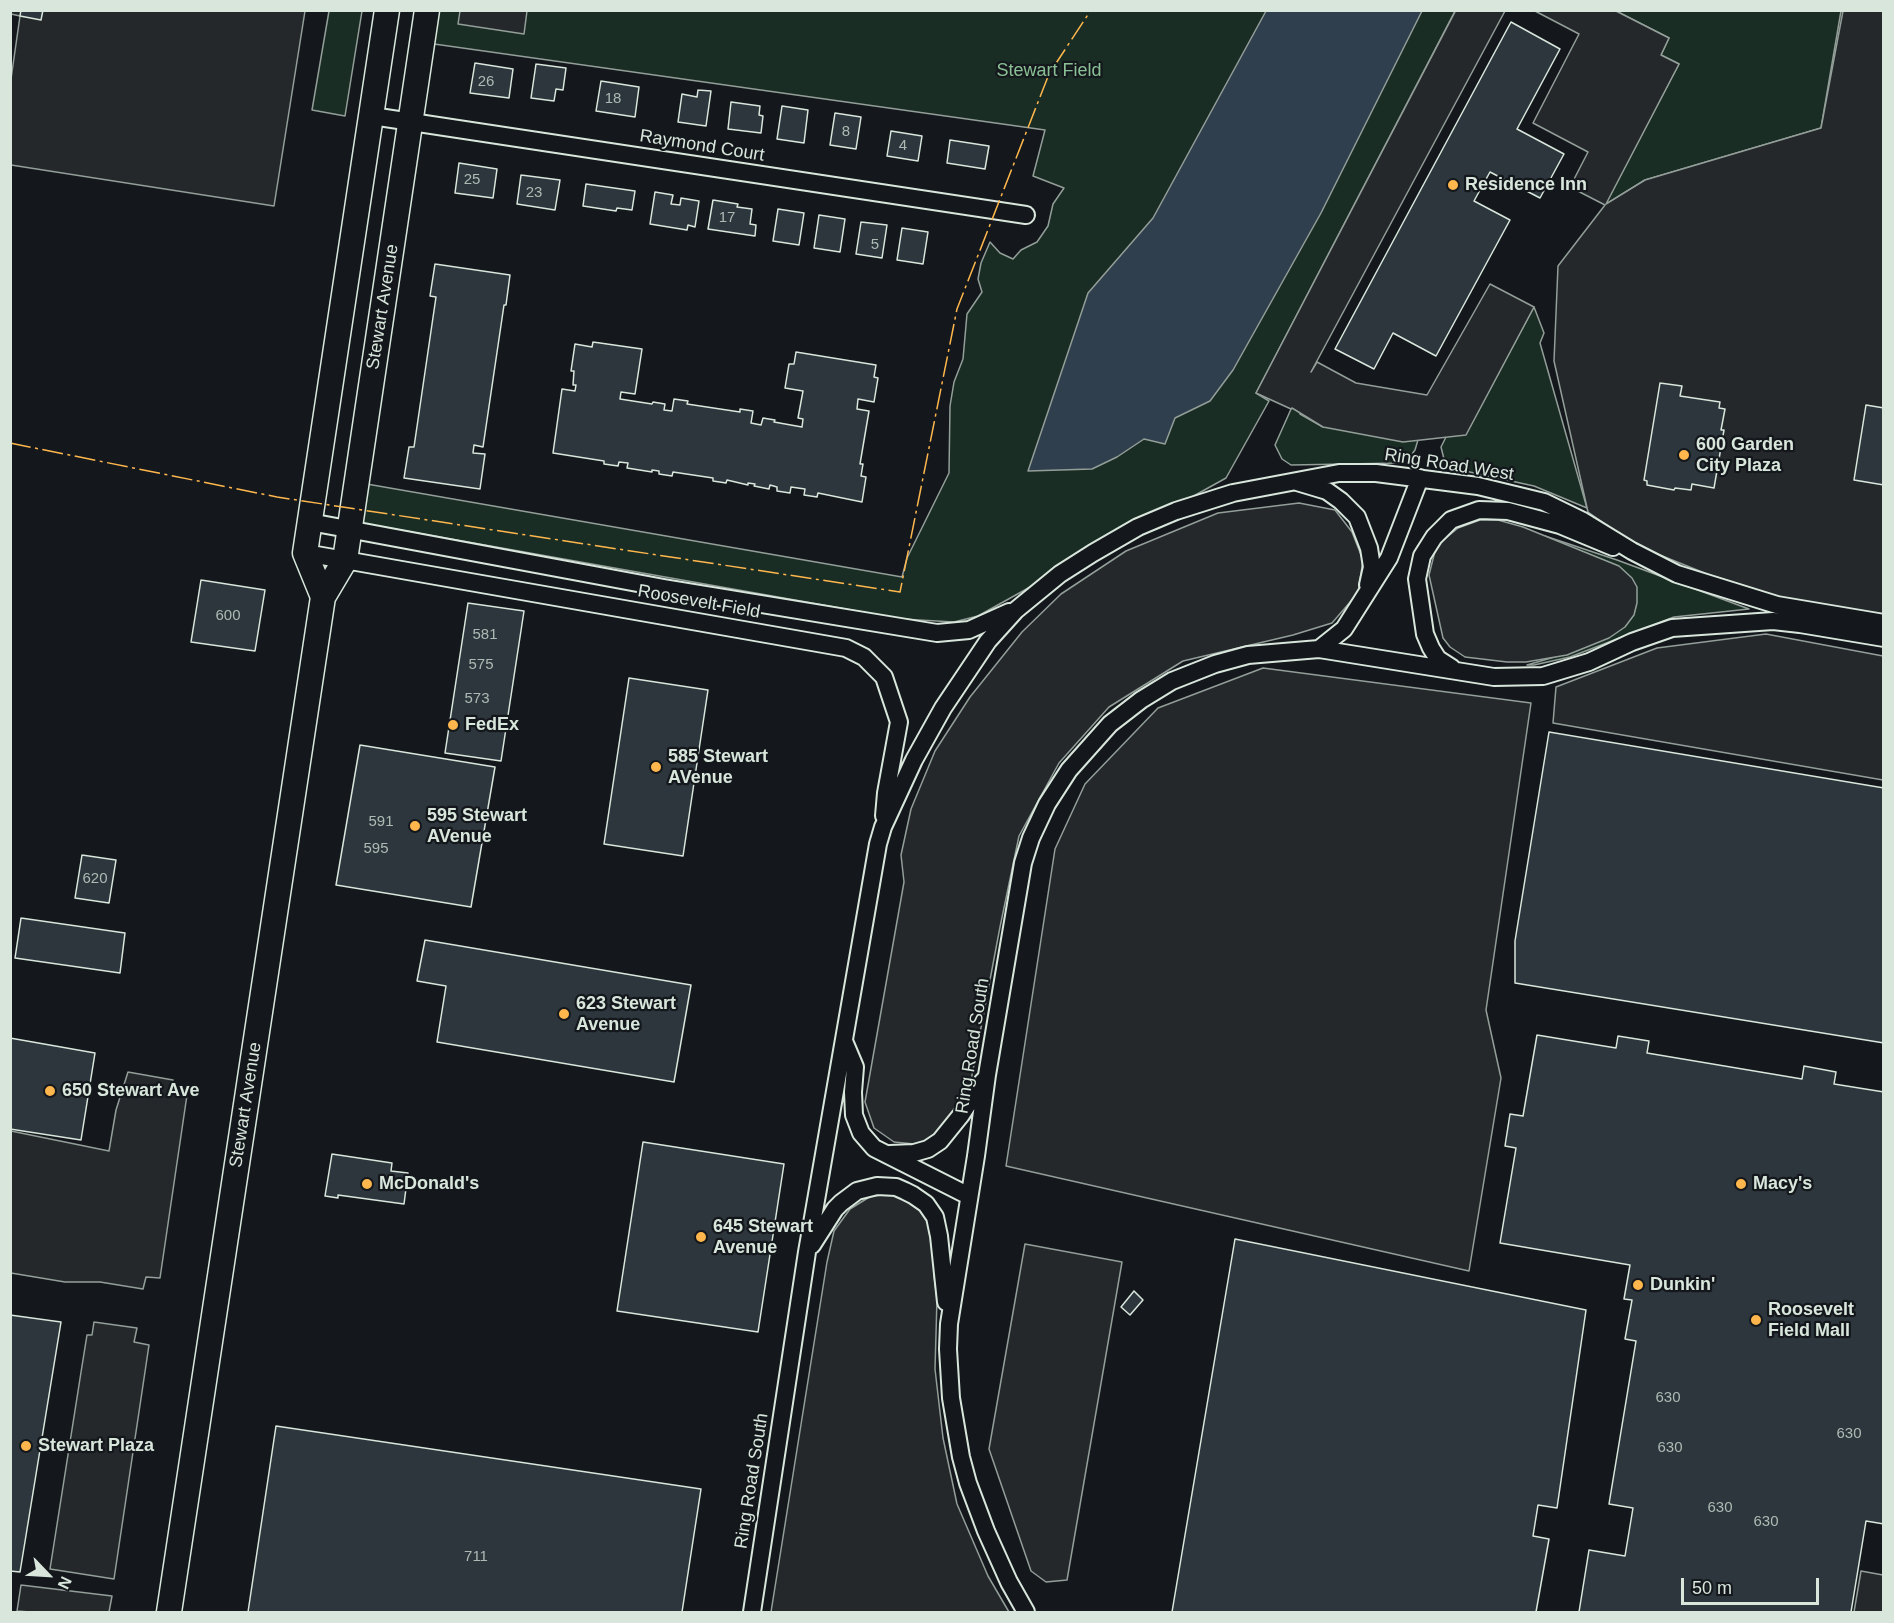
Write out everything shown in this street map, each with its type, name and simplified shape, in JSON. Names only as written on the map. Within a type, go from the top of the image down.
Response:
[{"type":"main road","points":[[323,597],[305,553],[387,10]]},
{"type":"main road","name":"Stewart Avenue","points":[[169,1612],[323,597],[345,560],[427,10]]},
{"type":"street","name":"Raymond Court","points":[[372,116],[1026,215]]},
{"type":"street","name":"Ring Road West","points":[[1016,610],[1060,574],[1093,553],[1138,527],[1176,511],[1233,493],[1293,481],[1339,473],[1376,473],[1478,486],[1544,502],[1583,520],[1632,551],[1677,574],[1777,605],[1884,623]]},
{"type":"street","points":[[1319,649],[1344,629],[1389,558],[1420,478]]},
{"type":"street","points":[[1293,481],[1327,491],[1357,517],[1369,548],[1372,567],[1365,598]]},
{"type":"street","points":[[1456,670],[1438,659],[1425,634],[1417,579],[1422,556],[1434,537],[1450,520],[1479,510],[1508,511],[1560,525],[1611,546],[1632,551]]},
{"type":"street","name":"Roosevelt Field","points":[[310,522],[664,588],[937,633],[969,630],[1016,610]]},
{"type":"street","name":"Roosevelt Field","points":[[305,553],[846,648],[864,657],[884,677],[899,722],[886,793],[883,827]]},
{"type":"street","name":"Ring Road South","points":[[752,1612],[807,1252],[878,844],[883,827],[914,760],[943,708],[988,641],[1016,610]]},
{"type":"street","points":[[1319,649],[1494,677],[1543,676],[1589,662],[1632,642],[1672,628],[1773,621],[1884,638]]},
{"type":"street","name":"Ring Road South","points":[[1026,1612],[1009,1582],[986,1531],[968,1483],[961,1457],[950,1390],[948,1348],[949,1324],[987,1075],[1023,863],[1031,838],[1047,804],[1069,770],[1110,724],[1141,700],[1172,681],[1215,664],[1248,656],[1319,649]]},
{"type":"street","points":[[843,1040],[855,1067],[854,1115],[861,1134],[874,1148],[969,1196]]},
{"type":"street","points":[[886,1154],[914,1153],[928,1149],[940,1141],[961,1115],[987,1075]]},
{"type":"street","points":[[807,1252],[835,1209],[857,1191],[888,1186],[913,1194],[930,1210],[937,1224],[949,1324]]},
{"type":"green space","points":[[329,11],[362,11],[345,116],[312,110]]},
{"type":"green space","name":"Stewart Field","points":[[432,11],[1455,11],[1256,393],[1269,401],[1226,478],[978,616],[954,622],[902,619],[355,522],[361,483],[902,577],[907,558],[949,473],[950,406],[954,382],[963,359],[967,314],[982,292],[978,279],[981,263],[990,242],[1000,253],[1013,259],[1021,250],[1037,242],[1048,226],[1053,204],[1064,188],[1033,176],[1045,130],[427,43]]},
{"type":"green space","points":[[1616,11],[1841,11],[1821,128],[1645,180],[1605,205],[1679,64],[1661,55],[1669,38]]},
{"type":"green space","points":[[1534,307],[1544,333],[1540,343],[1587,508],[1534,486],[1456,469],[1444,459],[1441,447],[1450,429],[1466,434]]},
{"type":"green space","points":[[1296,398],[1300,414],[1323,427],[1414,430],[1418,440],[1415,450],[1407,461],[1400,463],[1291,465],[1282,459],[1275,445]]},
{"type":"green space","points":[[1545,536],[1749,609],[1674,617],[1570,657],[1527,665],[1568,653],[1548,538]]},
{"type":"shaded area","points":[[11,10],[305,11],[274,206],[11,165],[11,79],[20,16],[11,14]]},
{"type":"shaded area","points":[[1456,10],[1505,11],[1311,372],[1317,362],[1356,383],[1427,395],[1490,284],[1534,307],[1466,435],[1403,442],[1323,427],[1292,408],[1256,393]]},
{"type":"shaded area","points":[[460,11],[527,11],[524,34],[458,24]]},
{"type":"shaded area","points":[[1535,11],[1616,11],[1669,38],[1661,55],[1679,64],[1606,204],[1645,180],[1821,128],[1843,11],[1883,11],[1883,614],[1786,599],[1707,574],[1635,545],[1588,512],[1554,361],[1558,266],[1605,205],[1570,187],[1588,152],[1533,123],[1579,34]]},
{"type":"shaded area","points":[[1299,503],[1335,510],[1352,532],[1363,560],[1358,593],[1332,623],[1293,635],[1183,661],[1109,707],[1059,763],[1019,836],[969,1091],[952,1120],[924,1145],[894,1142],[874,1128],[865,1102],[904,882],[901,855],[911,809],[935,751],[970,697],[1022,632],[1061,594],[1126,551],[1218,513]]},
{"type":"shaded area","points":[[1480,520],[1498,520],[1523,527],[1619,566],[1632,578],[1637,587],[1634,615],[1625,627],[1609,638],[1567,655],[1526,662],[1465,657],[1450,647],[1443,638],[1429,575],[1435,551],[1441,542],[1458,528]]},
{"type":"shaded area","points":[[1766,634],[1883,656],[1883,780],[1553,723],[1556,687],[1657,648]]},
{"type":"shaded area","points":[[1263,668],[1531,703],[1486,1010],[1501,1078],[1469,1271],[1006,1166],[1055,849],[1085,784],[1158,708]]},
{"type":"shaded area","points":[[128,1072],[173,1080],[171,1093],[187,1095],[160,1278],[146,1277],[143,1289],[100,1282],[65,1282],[11,1273],[11,1131],[109,1151],[116,1110]]},
{"type":"shaded area","points":[[896,1194],[916,1202],[931,1217],[935,1239],[934,1276],[937,1299],[935,1369],[943,1438],[957,1504],[988,1576],[1009,1612],[771,1612],[827,1262],[834,1231],[850,1209],[871,1196]]},
{"type":"shaded area","points":[[1025,1244],[1122,1262],[1067,1580],[1046,1582],[1031,1571],[989,1449]]},
{"type":"shaded area","points":[[94,1322],[137,1328],[134,1342],[149,1345],[114,1579],[50,1569],[87,1335],[92,1335]]},
{"type":"shaded area","points":[[1861,1571],[1883,1575],[1883,1612],[1854,1612]]},
{"type":"shaded area","points":[[21,1585],[112,1596],[109,1612],[17,1611]]},
{"type":"water","points":[[1266,11],[1422,11],[1321,213],[1233,370],[1210,401],[1175,418],[1165,444],[1144,439],[1117,457],[1092,469],[1028,471],[1088,293],[1153,218]]},
{"type":"building","points":[[21,10],[43,10],[41,20],[20,16]]},
{"type":"building","name":"Residence Inn","points":[[1511,22],[1560,49],[1517,129],[1564,154],[1540,198],[1490,172],[1474,201],[1510,220],[1436,356],[1393,333],[1374,369],[1335,349]]},
{"type":"building","points":[[475,63],[513,69],[509,98],[470,93]]},
{"type":"building","points":[[536,64],[566,68],[563,90],[556,89],[554,101],[531,98]]},
{"type":"building","points":[[601,81],[639,87],[635,117],[596,111]]},
{"type":"building","points":[[698,90],[711,91],[706,126],[678,122],[682,94],[697,97]]},
{"type":"building","points":[[731,102],[760,106],[759,115],[763,116],[761,133],[728,129]]},
{"type":"building","points":[[782,106],[808,110],[804,143],[777,139]]},
{"type":"building","points":[[835,113],[861,117],[856,149],[830,145]]},
{"type":"building","points":[[891,131],[922,136],[918,161],[887,156]]},
{"type":"building","points":[[950,140],[989,146],[985,169],[947,163]]},
{"type":"building","points":[[459,163],[497,169],[493,198],[455,193]]},
{"type":"building","points":[[521,175],[560,180],[555,210],[517,204]]},
{"type":"building","points":[[586,184],[635,191],[632,210],[617,208],[616,211],[583,206]]},
{"type":"building","points":[[655,192],[673,195],[671,204],[680,205],[681,198],[699,201],[695,227],[688,225],[687,230],[650,224]]},
{"type":"building","points":[[713,200],[752,209],[750,224],[756,225],[755,236],[708,229]]},
{"type":"building","points":[[778,209],[804,213],[799,245],[773,241]]},
{"type":"building","points":[[819,215],[845,219],[840,252],[814,248]]},
{"type":"building","points":[[861,222],[887,225],[882,258],[856,254]]},
{"type":"building","points":[[902,228],[928,232],[923,264],[897,260]]},
{"type":"building","points":[[435,264],[510,275],[483,447],[474,445],[473,453],[485,454],[480,489],[404,478],[409,447],[414,447],[436,297],[430,296]]},
{"type":"building","points":[[593,342],[642,349],[635,394],[621,392],[620,399],[665,404],[664,410],[672,411],[674,399],[688,401],[687,404],[740,412],[740,409],[753,411],[751,423],[761,425],[763,418],[802,427],[803,419],[798,418],[803,391],[785,388],[789,364],[794,364],[796,352],[876,365],[874,377],[878,378],[874,402],[858,399],[857,409],[869,411],[860,464],[863,464],[861,476],[866,477],[862,502],[818,493],[817,497],[804,495],[805,489],[791,487],[790,493],[777,491],[777,487],[770,485],[769,489],[754,486],[755,484],[748,483],[748,485],[727,480],[726,483],[713,481],[713,478],[673,472],[672,476],[659,474],[659,471],[627,468],[628,463],[619,462],[618,466],[604,464],[604,461],[553,453],[562,389],[575,391],[574,371],[571,371],[575,344],[592,347]]},
{"type":"building","name":"600 Garden City Plaza","points":[[1660,383],[1682,386],[1680,396],[1720,402],[1719,408],[1725,409],[1721,430],[1724,430],[1714,488],[1692,484],[1691,490],[1675,488],[1674,490],[1647,485],[1647,481],[1644,480]]},
{"type":"building","points":[[1866,405],[1884,408],[1884,485],[1854,480]]},
{"type":"building","points":[[201,580],[265,590],[255,651],[191,642]]},
{"type":"building","points":[[468,603],[524,611],[501,761],[445,753]]},
{"type":"building","name":"585 Stewart AVenue","points":[[629,678],[708,690],[683,856],[604,844]]},
{"type":"building","points":[[1549,732],[1884,788],[1884,1043],[1515,983],[1515,941]]},
{"type":"building","name":"595 Stewart AVenue","points":[[360,745],[495,767],[471,907],[336,885]]},
{"type":"building","points":[[82,855],[116,860],[109,903],[75,898]]},
{"type":"building","points":[[21,918],[125,933],[120,973],[15,958]]},
{"type":"building","name":"623 Stewart Avenue","points":[[425,940],[691,985],[674,1082],[437,1042],[446,986],[417,981]]},
{"type":"building","name":"Roosevelt Field Mall","points":[[1537,1035],[1616,1048],[1618,1036],[1649,1041],[1647,1053],[1802,1079],[1804,1066],[1836,1072],[1834,1084],[1884,1092],[1884,1524],[1866,1521],[1851,1612],[1579,1612],[1589,1550],[1625,1556],[1633,1508],[1609,1504],[1636,1341],[1625,1339],[1632,1300],[1624,1299],[1630,1265],[1500,1243],[1516,1148],[1505,1146],[1510,1114],[1523,1116]]},
{"type":"building","name":"650 Stewart Ave","points":[[10,1038],[95,1053],[81,1140],[10,1129]]},
{"type":"building","name":"645 Stewart Avenue","points":[[643,1142],[784,1164],[758,1332],[617,1311]]},
{"type":"building","name":"McDonald's","points":[[332,1154],[392,1163],[391,1171],[408,1173],[404,1204],[338,1195],[338,1198],[325,1196]]},
{"type":"building","points":[[1235,1239],[1586,1310],[1557,1508],[1538,1505],[1533,1536],[1549,1539],[1536,1612],[1172,1612]]},
{"type":"building","points":[[1134,1291],[1143,1300],[1130,1315],[1121,1307]]},
{"type":"building","name":"Stewart Plaza","points":[[10,1315],[61,1322],[20,1572],[10,1571]]},
{"type":"building","points":[[276,1426],[701,1489],[682,1612],[248,1612]]},
{"type":"power","points":[[10,443],[277,497],[900,592],[957,309],[1049,74],[1091,10]]},
{"type":"place","name":"Residence Inn","points":[[1453,185]]},
{"type":"place","name":"600 Garden City Plaza","points":[[1684,455]]},
{"type":"place","name":"FedEx","points":[[453,725]]},
{"type":"place","name":"585 Stewart AVenue","points":[[656,767]]},
{"type":"place","name":"595 Stewart AVenue","points":[[415,826]]},
{"type":"place","name":"623 Stewart Avenue","points":[[564,1014]]},
{"type":"place","name":"650 Stewart Ave","points":[[50,1091]]},
{"type":"place","name":"McDonald's","points":[[367,1184]]},
{"type":"place","name":"Macy's","points":[[1741,1184]]},
{"type":"place","name":"645 Stewart Avenue","points":[[701,1237]]},
{"type":"place","name":"Dunkin'","points":[[1638,1285]]},
{"type":"place","name":"Roosevelt Field Mall","points":[[1756,1320]]},
{"type":"place","name":"Stewart Plaza","points":[[26,1446]]}]
